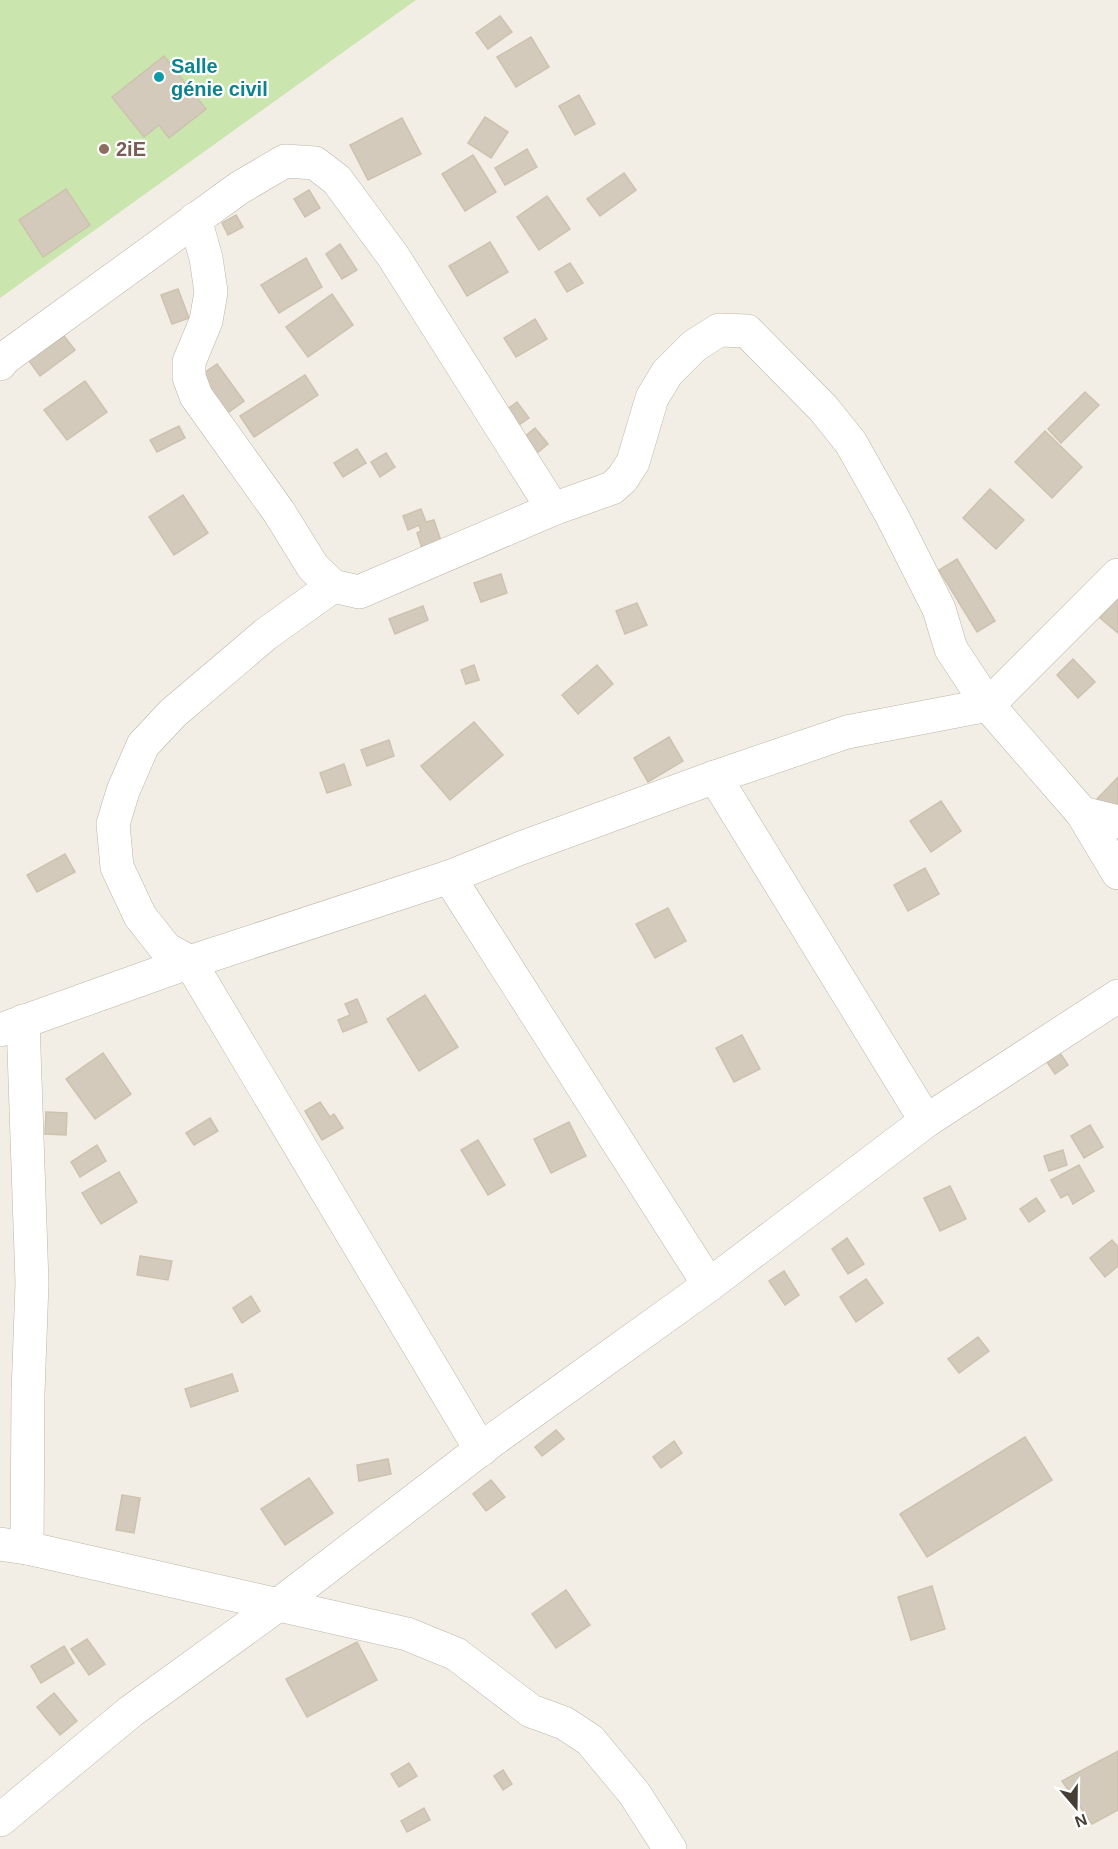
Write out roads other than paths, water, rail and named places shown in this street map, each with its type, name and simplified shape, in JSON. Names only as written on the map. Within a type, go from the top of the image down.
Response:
[{"type":"street","points":[[0,364],[5,358],[238,188],[285,161],[315,163],[337,180],[393,256],[553,509]]},
{"type":"street","points":[[195,219],[206,258],[211,292],[206,321],[189,362],[189,377],[196,396],[279,512],[313,567],[333,586],[359,592],[553,509],[612,488],[622,479],[633,462],[652,398],[668,373],[694,346],[719,330],[747,331],[823,408],[851,443],[892,516],[939,609],[951,649],[988,705],[1082,813],[1118,873]]},
{"type":"street","points":[[670,1849],[634,1793],[590,1740],[564,1723],[531,1711],[456,1654],[407,1634],[14,1546],[28,1394],[32,1283],[11,1026],[190,962],[449,877],[521,848],[715,777],[847,732],[988,705],[1118,575]]},
{"type":"street","points":[[333,586],[266,634],[173,712],[143,745],[123,790],[113,824],[117,867],[140,916],[166,949],[190,962],[481,1449]]},
{"type":"street","points":[[715,777],[926,1121]]},
{"type":"street","points":[[1082,813],[1118,822]]},
{"type":"street","points":[[449,877],[709,1285]]},
{"type":"street","points":[[0,1820],[130,1712],[278,1605],[481,1449],[709,1285],[926,1121],[1118,996]]},
{"type":"place","name":"Salle génie civil","points":[[159,77]]},
{"type":"place","name":"2iE","points":[[104,149]]}]
